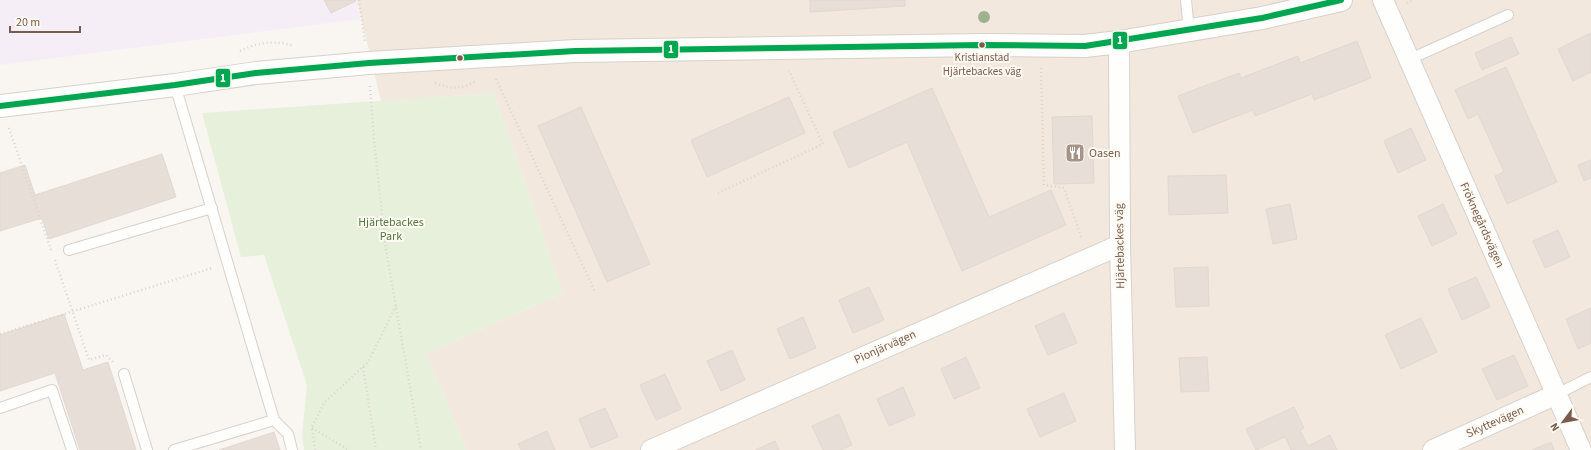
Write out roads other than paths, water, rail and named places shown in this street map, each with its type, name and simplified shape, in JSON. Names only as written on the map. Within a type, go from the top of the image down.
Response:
[{"type":"street","points":[[0,106],[175,86],[256,73],[368,63],[575,51],[982,45],[1085,46],[1119,42],[1262,18],[1341,0]]},
{"type":"street","name":"Fröknegårdsvägen","points":[[1383,0],[1581,450]]},
{"type":"street","name":"Hjärtebackes väg","points":[[1119,42],[1120,245],[1125,450]]},
{"type":"street","name":"Pionjärvägen","points":[[650,450],[1120,245]]},
{"type":"street","name":"Skyttevägen","points":[[1433,450],[1557,394]]},
{"type":"lane","points":[[1186,0],[1189,30]]},
{"type":"lane","points":[[1410,59],[1508,15]]},
{"type":"lane","points":[[175,86],[274,420],[288,434],[292,450]]},
{"type":"lane","points":[[69,250],[212,208]]},
{"type":"lane","points":[[124,374],[147,450]]},
{"type":"lane","points":[[1557,394],[1591,377]]},
{"type":"lane","points":[[0,408],[52,390],[72,450]]},
{"type":"lane","points":[[174,450],[274,420]]},
{"type":"place","name":"Kristianstad Hjärtebackes väg","points":[[982,45]]},
{"type":"place","name":"Oasen","points":[[1075,153]]},
{"type":"park label","name":"Hjärtebackes Park","points":[[391,229]]}]
